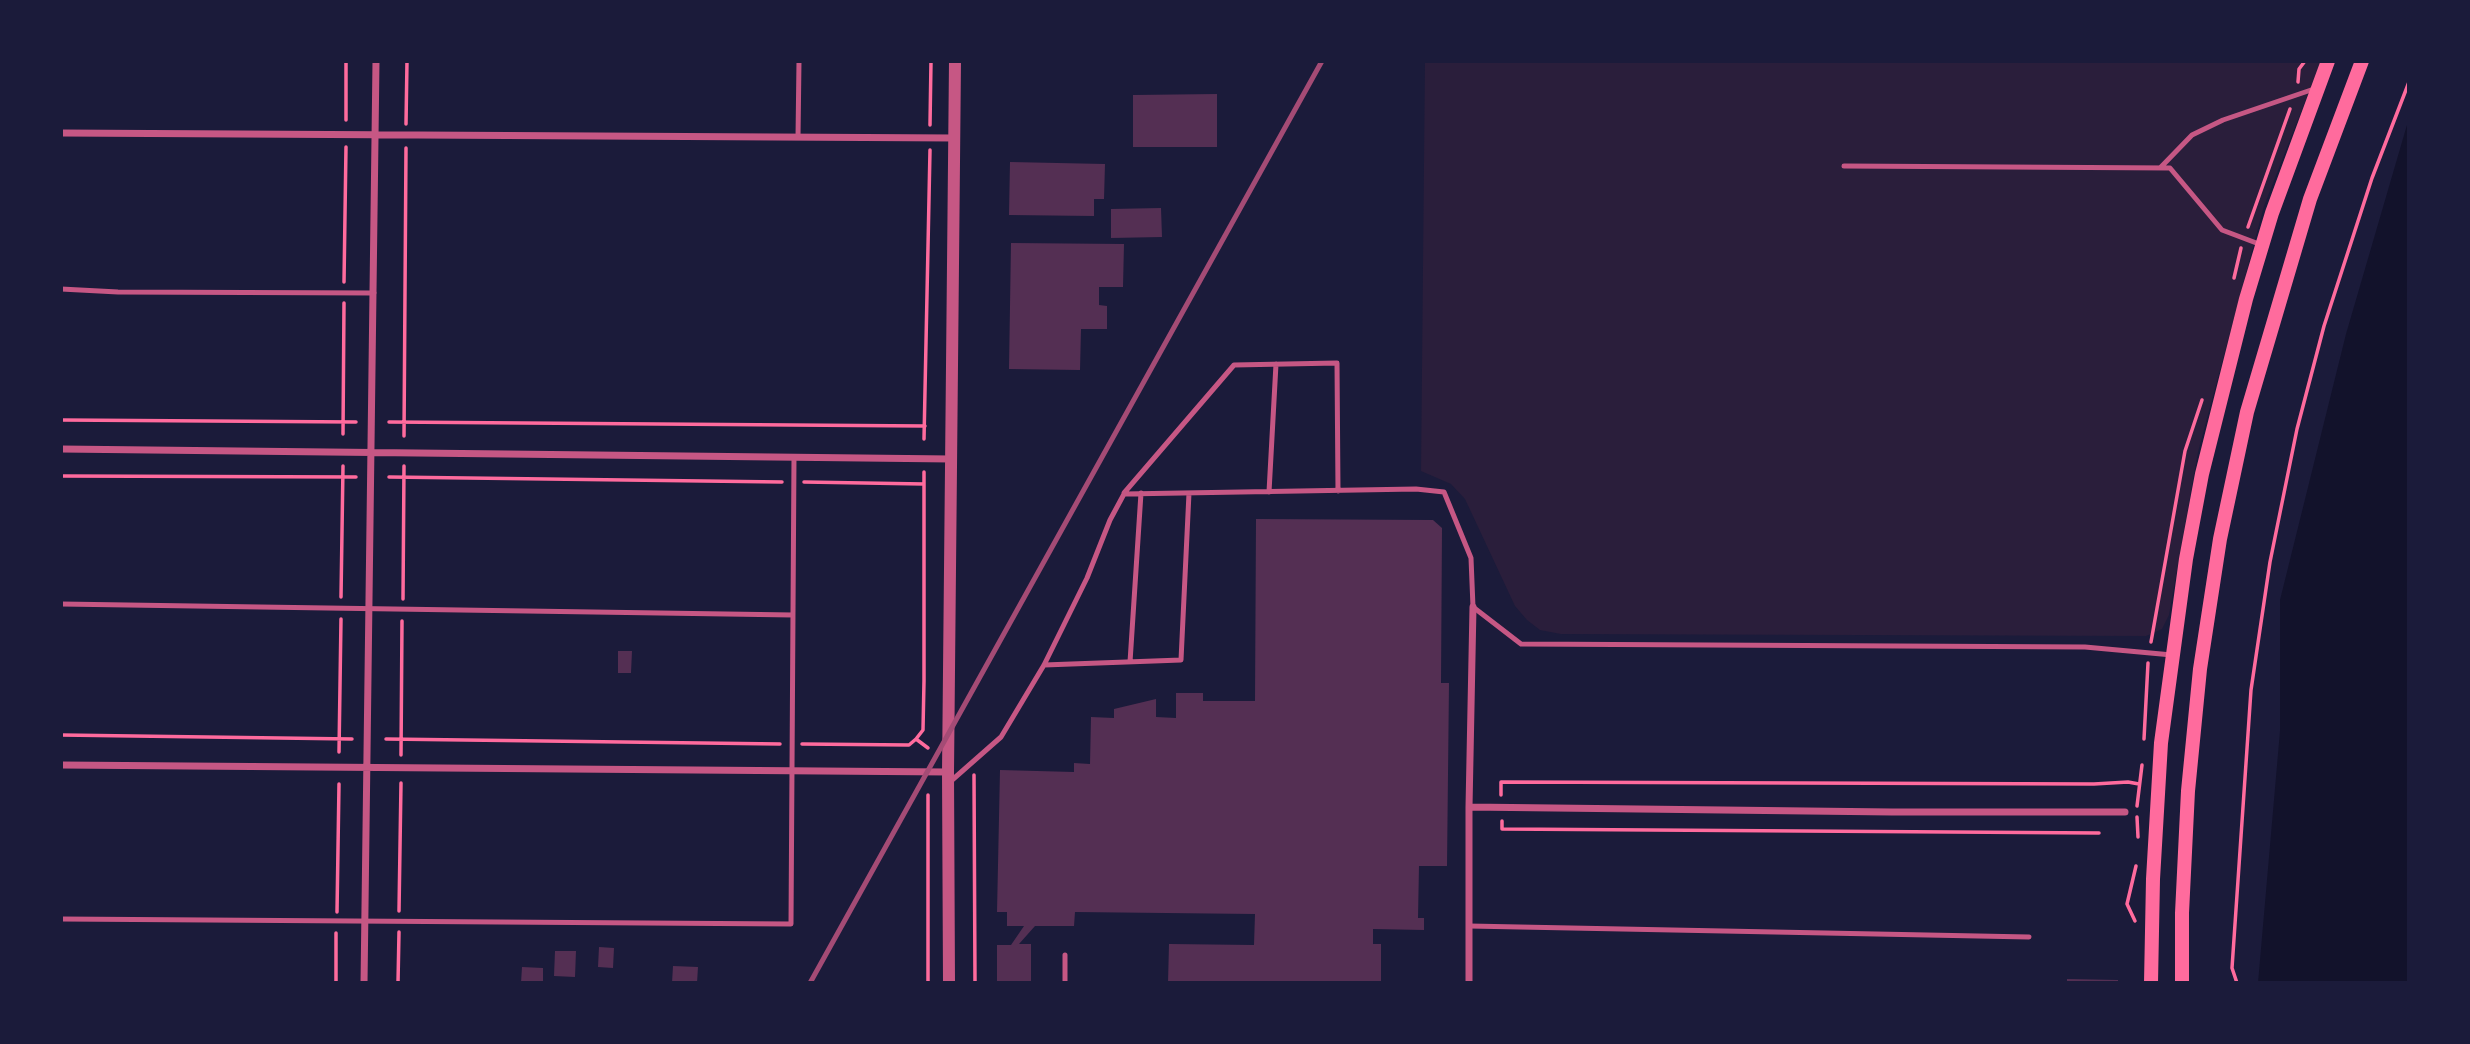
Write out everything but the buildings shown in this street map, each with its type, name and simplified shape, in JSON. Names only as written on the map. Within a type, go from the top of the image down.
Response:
[{"type":"main road","points":[[2151,983],[2153,879],[2160,770],[2172,655],[2202,474],[2262,245],[2328,61]]},
{"type":"main road","points":[[2182,983],[2182,914],[2188,791],[2200,669],[2220,539],[2247,412],[2306,212],[2362,61]]},
{"type":"street","points":[[364,983],[376,61]]},
{"type":"street","points":[[949,983],[948,778],[955,61]]},
{"type":"street","points":[[61,133],[954,138]]},
{"type":"street","points":[[61,449],[951,459]]},
{"type":"street","points":[[1469,983],[1473,607]]},
{"type":"street","points":[[61,765],[792,771],[948,778]]},
{"type":"street","points":[[1469,807],[1892,813],[2125,812]]},
{"type":"lane","points":[[798,137],[799,61]]},
{"type":"lane","points":[[2160,168],[2192,135],[2222,120],[2317,88]]},
{"type":"lane","points":[[1844,166],[2170,168],[2222,230],[2262,245]]},
{"type":"lane","points":[[61,289],[118,292],[374,293]]},
{"type":"lane","points":[[948,778],[974,761],[1001,737],[1044,664],[1087,578],[1110,520],[1124,494],[1234,365],[1337,363],[1338,491]]},
{"type":"lane","points":[[1269,492],[1276,364]]},
{"type":"lane","points":[[61,919],[790,924],[794,457]]},
{"type":"lane","points":[[1124,494],[1416,489],[1444,492],[1471,558],[1473,607],[1521,644],[2085,647],[2172,655]]},
{"type":"lane","points":[[1130,662],[1141,493]]},
{"type":"lane","points":[[1044,664],[1181,660],[1189,493]]},
{"type":"lane","points":[[61,604],[793,615]]},
{"type":"lane","points":[[1469,926],[2029,937]]},
{"type":"lane","points":[[1065,956],[1065,983]]},
{"type":"path","points":[[346,61],[346,120]]},
{"type":"path","points":[[407,61],[407,124]]},
{"type":"path","points":[[924,439],[931,61]]},
{"type":"path","points":[[2237,983],[2232,968],[2251,690],[2270,562],[2297,429],[2324,326],[2372,178],[2409,82]]},
{"type":"path","points":[[404,436],[406,145]]},
{"type":"path","points":[[61,420],[356,422]]},
{"type":"path","points":[[389,422],[925,426]]},
{"type":"path","points":[[386,739],[909,745],[923,730],[924,472]]},
{"type":"path","points":[[61,476],[356,477]]},
{"type":"path","points":[[389,478],[925,484]]},
{"type":"path","points":[[61,735],[352,739]]},
{"type":"path","points":[[916,738],[928,748]]},
{"type":"path","points":[[974,761],[975,983]]},
{"type":"path","points":[[398,983],[401,783]]},
{"type":"path","points":[[336,983],[339,784]]},
{"type":"path","points":[[928,795],[928,983]]},
{"type":"shaded area","points":[[1425,61],[2321,61],[2264,206],[2198,452],[2169,615],[2162,629],[2146,636],[1561,634],[1540,630],[1527,620],[1515,606],[1465,499],[1451,484],[1421,471]]},
{"type":"shaded area","points":[[2409,118],[2409,983],[2258,983],[2280,731],[2280,600],[2346,334]]},
{"type":"railway","points":[[810,983],[1322,61]]}]
